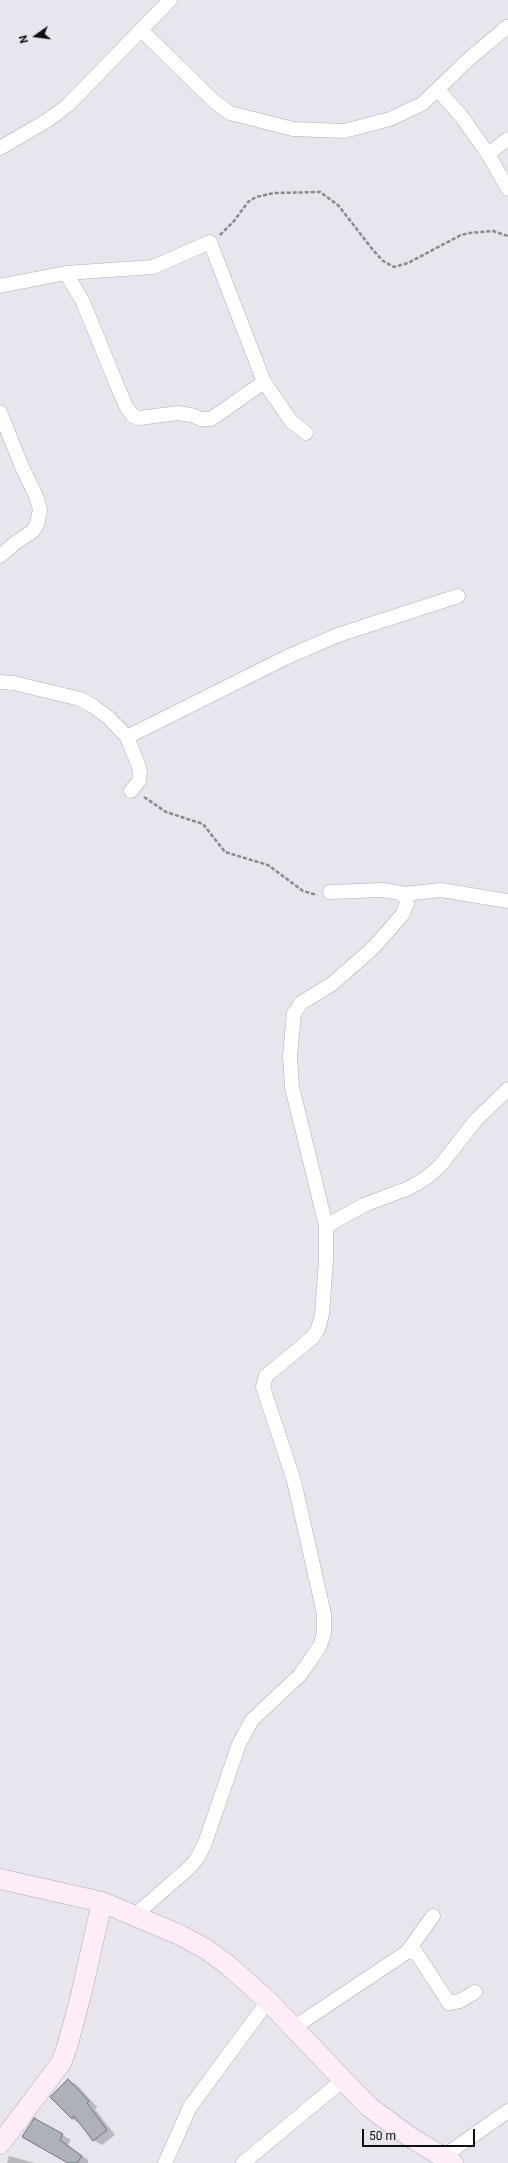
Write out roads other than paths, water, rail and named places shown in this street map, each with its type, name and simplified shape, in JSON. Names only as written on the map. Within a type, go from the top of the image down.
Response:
[{"type":"street","points":[[0,148],[48,120],[68,105],[170,0]]},
{"type":"street","points":[[141,30],[216,103],[230,113],[293,130],[344,131],[362,128],[390,120],[422,104],[469,58],[508,26]]},
{"type":"street","points":[[438,90],[462,117],[488,154],[508,189]]},
{"type":"street","points":[[488,154],[508,139]]},
{"type":"street","points":[[0,286],[66,273],[153,267],[210,242],[264,382],[291,421],[306,433]]},
{"type":"street","points":[[66,273],[84,302],[118,388],[127,408],[133,416],[139,418],[178,413],[191,415],[201,419],[211,419],[264,382]]},
{"type":"street","points":[[0,412],[22,467],[38,498],[40,510],[37,524],[33,531],[15,543],[0,556]]},
{"type":"street","points":[[127,737],[287,657],[338,635],[458,596]]},
{"type":"street","points":[[0,682],[21,684],[80,699],[93,706],[109,718],[127,737],[137,758],[140,772],[139,781],[131,792]]},
{"type":"street","points":[[330,892],[383,890],[403,894],[441,890],[508,900]]},
{"type":"street","points":[[134,1916],[190,1867],[198,1857],[205,1843],[239,1744],[252,1720],[300,1675],[320,1646],[324,1633],[324,1614],[290,1464],[269,1409],[263,1383],[266,1376],[313,1337],[318,1329],[322,1314],[326,1260],[326,1226],[292,1086],[290,1056],[295,1010],[301,1003],[332,984],[384,937],[407,907],[407,901],[403,894]]},
{"type":"street","points":[[326,1226],[364,1205],[409,1188],[426,1178],[440,1166],[476,1120],[508,1089]]},
{"type":"street","points":[[0,1879],[102,1902],[180,1935],[206,1949],[229,1966],[268,2001],[368,2106],[410,2137],[449,2161],[508,2111]]},
{"type":"street","points":[[0,2144],[61,2063],[67,2047],[81,1994],[102,1902]]},
{"type":"street","points":[[407,1952],[433,1916]]},
{"type":"street","points":[[293,2028],[407,1952],[415,1950],[449,2003],[460,2001],[475,1992]]},
{"type":"street","points":[[165,2163],[190,2107],[268,2001]]},
{"type":"street","points":[[243,2163],[343,2080]]}]
